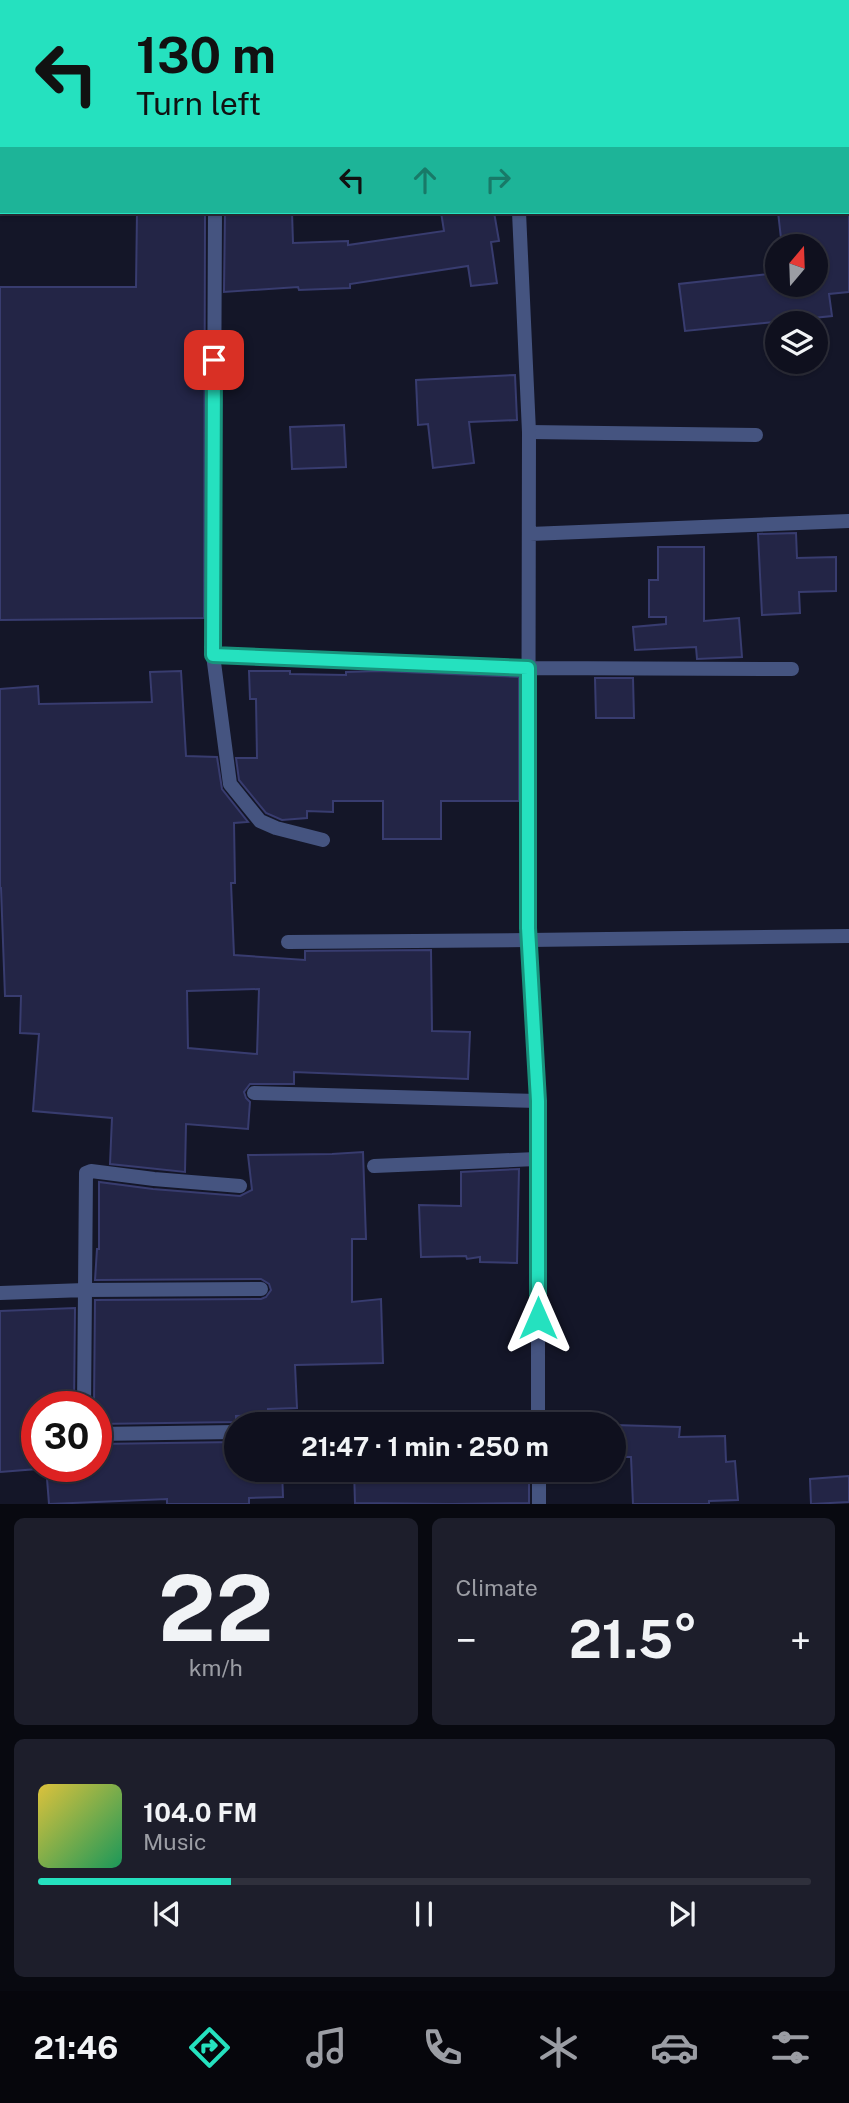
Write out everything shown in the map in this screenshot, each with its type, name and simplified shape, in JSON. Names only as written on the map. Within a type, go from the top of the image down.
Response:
[{"type":"street","points":[[215,214],[213,655],[230,784],[260,821],[323,840]]},
{"type":"street","points":[[519,214],[529,432],[529,940],[538,1101],[538,1412]]},
{"type":"street","points":[[529,432],[756,435]]},
{"type":"street","points":[[530,534],[849,521]]},
{"type":"street","points":[[213,655],[528,668],[792,670]]},
{"type":"street","points":[[288,942],[849,936]]},
{"type":"street","points":[[254,1093],[538,1101]]},
{"type":"street","points":[[374,1166],[536,1159]]},
{"type":"street","points":[[84,1391],[86,1173],[90,1171],[240,1186]]},
{"type":"street","points":[[0,1293],[261,1289]]},
{"type":"street","points":[[112,1434],[224,1432]]},
{"type":"street","points":[[539,1482],[539,1504]]},
{"type":"building","points":[[137,214],[205,214],[204,618],[0,620],[0,287],[136,287]]},
{"type":"building","points":[[225,214],[292,214],[293,243],[348,241],[348,245],[444,231],[441,214],[494,214],[499,241],[491,242],[497,283],[471,286],[468,266],[350,284],[350,288],[299,290],[298,287],[224,292]]},
{"type":"building","points":[[778,214],[849,214],[849,292],[829,294],[832,316],[828,316],[828,311],[765,311],[765,323],[685,331],[679,284],[765,274],[765,298],[828,298],[828,234],[781,234]]},
{"type":"building","points":[[515,375],[517,420],[469,422],[474,463],[433,468],[428,424],[418,425],[416,380]]},
{"type":"building","points":[[344,425],[346,467],[292,469],[290,427]]},
{"type":"building","points":[[796,533],[797,558],[836,557],[836,591],[799,592],[800,613],[762,615],[758,534]]},
{"type":"building","points":[[658,547],[704,547],[704,621],[739,618],[742,657],[697,659],[696,647],[635,650],[633,627],[666,624],[666,617],[649,617],[649,580],[658,580]]},
{"type":"building","points":[[181,671],[186,756],[217,757],[222,789],[248,822],[234,823],[235,883],[231,883],[234,955],[305,960],[305,951],[431,950],[432,1031],[470,1032],[468,1079],[294,1072],[294,1084],[250,1084],[244,1092],[250,1102],[248,1129],[186,1124],[185,1172],[110,1164],[112,1118],[33,1111],[39,1034],[20,1033],[21,996],[5,996],[0,888],[0,689],[38,686],[39,704],[152,702],[150,672]],"holes":[[[259,989],[257,1054],[188,1048],[187,991]]]},
{"type":"building","points":[[249,671],[346,675],[346,672],[378,671],[519,677],[519,801],[441,801],[441,839],[383,839],[383,801],[333,801],[333,812],[307,811],[307,818],[282,820],[266,813],[239,780],[236,758],[257,758],[256,699],[250,699]]},
{"type":"building","points":[[595,678],[633,678],[634,718],[596,718]]},
{"type":"building","points":[[363,1152],[366,1239],[352,1239],[352,1302],[381,1299],[383,1363],[295,1365],[297,1408],[268,1409],[268,1412],[224,1412],[224,1422],[112,1424],[112,1391],[94,1391],[95,1300],[261,1299],[271,1290],[269,1284],[261,1279],[95,1280],[99,1249],[99,1182],[240,1196],[252,1190],[248,1155]]},
{"type":"building","points":[[519,1169],[517,1263],[480,1262],[480,1257],[467,1259],[466,1256],[421,1257],[419,1205],[461,1206],[461,1172]]},
{"type":"building","points":[[75,1308],[74,1391],[21,1391],[21,1470],[0,1472],[0,1311]]},
{"type":"building","points":[[626,1425],[680,1427],[679,1437],[725,1436],[726,1462],[735,1461],[738,1500],[709,1501],[709,1504],[633,1504],[631,1457],[626,1457]]},
{"type":"building","points":[[224,1442],[224,1482],[282,1482],[283,1497],[249,1498],[249,1504],[167,1504],[167,1499],[49,1504],[47,1482],[112,1482],[112,1444]]},
{"type":"building","points":[[849,1476],[849,1502],[811,1504],[810,1479]]},
{"type":"building","points":[[354,1482],[529,1482],[529,1503],[355,1503]]},
{"type":"route","points":[[214,360],[213,655],[528,668],[528,928],[538,1101],[538,1318]]}]
